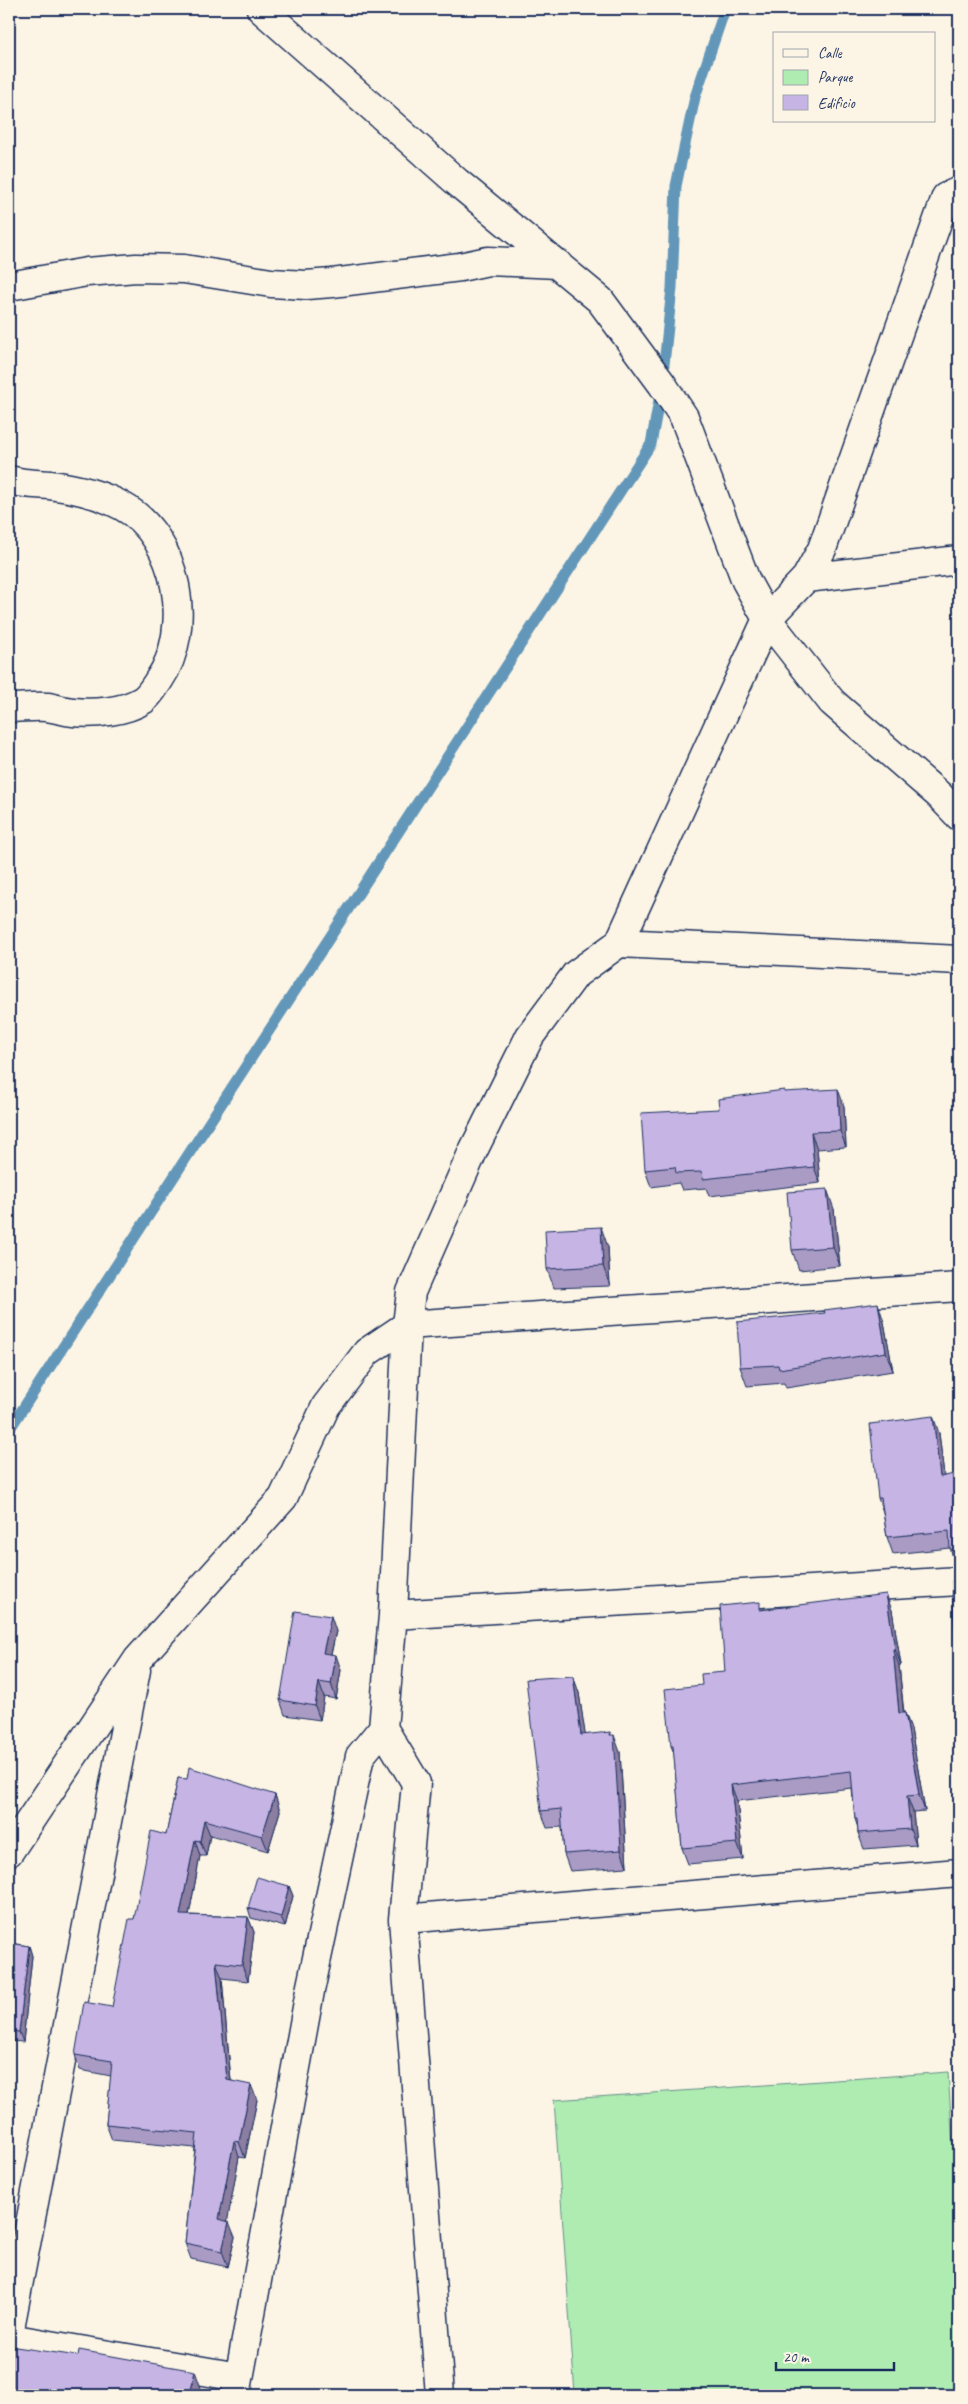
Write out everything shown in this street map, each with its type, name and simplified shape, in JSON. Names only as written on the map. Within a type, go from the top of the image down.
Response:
[{"type":"street","points":[[261,9],[457,182],[600,300],[684,417],[746,581],[767,619],[832,702],[939,795],[959,816]]},
{"type":"street","points":[[9,2338],[238,2386],[310,1992],[360,1756],[383,1728],[392,1615],[407,1325],[411,1292],[474,1149],[530,1036],[576,974],[619,943],[767,619],[806,578],[822,549],[946,197],[959,191]]},
{"type":"street","points":[[9,286],[87,272],[136,268],[184,269],[271,283],[306,285],[460,267],[488,261],[558,264]]},
{"type":"street","points":[[9,480],[22,484],[48,485],[89,492],[124,506],[140,520],[162,549],[169,566],[174,584],[177,628],[169,666],[144,700],[125,708],[104,711],[74,712],[47,707],[9,708]]},
{"type":"street","points":[[806,578],[959,560]]},
{"type":"street","points":[[619,943],[959,960]]},
{"type":"street","points":[[9,1852],[138,1658],[283,1498],[326,1406],[367,1352],[407,1325],[959,1287]]},
{"type":"street","points":[[392,1615],[959,1581]]},
{"type":"street","points":[[9,2333],[138,1658]]},
{"type":"street","points":[[383,1728],[416,1783],[402,1919],[440,2395]]},
{"type":"street","points":[[402,1919],[959,1874]]},
{"type":"green space","points":[[948,2072],[959,2235],[959,2395],[575,2395],[554,2100]]},
{"type":"building","points":[[959,1078],[959,1120],[956,1079]]},
{"type":"building","points":[[838,1089],[840,1131],[811,1132],[814,1167],[703,1179],[702,1172],[676,1173],[675,1167],[645,1170],[641,1113],[719,1109],[718,1099],[784,1090],[784,1092]]},
{"type":"building","points":[[827,1189],[833,1247],[792,1250],[787,1192]]},
{"type":"building","points":[[601,1227],[603,1266],[547,1269],[545,1230]]},
{"type":"building","points":[[878,1303],[886,1352],[779,1369],[778,1365],[740,1367],[737,1322],[825,1313],[824,1310]]},
{"type":"building","points":[[933,1416],[940,1477],[954,1474],[956,1496],[959,1496],[959,1550],[950,1549],[949,1531],[887,1537],[881,1498],[878,1498],[870,1424]]},
{"type":"building","points":[[959,1578],[959,1707],[958,1707],[952,1580]]},
{"type":"building","points":[[886,1594],[895,1649],[893,1649],[899,1713],[905,1713],[919,1795],[907,1796],[910,1829],[858,1833],[851,1771],[731,1785],[737,1843],[682,1848],[673,1746],[671,1746],[665,1689],[702,1685],[701,1674],[725,1672],[720,1606],[760,1602],[760,1610]]},
{"type":"building","points":[[295,1611],[331,1616],[323,1653],[336,1655],[331,1684],[319,1682],[315,1706],[280,1700]]},
{"type":"building","points":[[573,1676],[581,1735],[610,1732],[610,1735],[614,1735],[621,1850],[564,1854],[561,1809],[541,1811],[526,1679]]},
{"type":"building","points":[[189,1767],[275,1795],[262,1836],[204,1820],[200,1841],[195,1840],[180,1915],[248,1917],[242,1965],[216,1962],[227,2080],[251,2085],[239,2142],[234,2141],[219,2219],[229,2222],[222,2251],[185,2243],[197,2133],[106,2124],[112,2061],[75,2055],[84,2002],[112,2007],[129,1919],[134,1919],[151,1831],[166,1835],[178,1778],[187,1779]]},
{"type":"building","points":[[257,1877],[289,1886],[281,1917],[248,1908]]},
{"type":"building","points":[[9,1943],[29,1946],[19,2032],[9,2031]]},
{"type":"building","points":[[9,2346],[78,2356],[79,2350],[195,2371],[190,2395],[9,2395]]},
{"type":"waterway","points":[[9,1430],[651,444],[662,384],[672,288],[676,186],[695,97],[725,9]]}]
